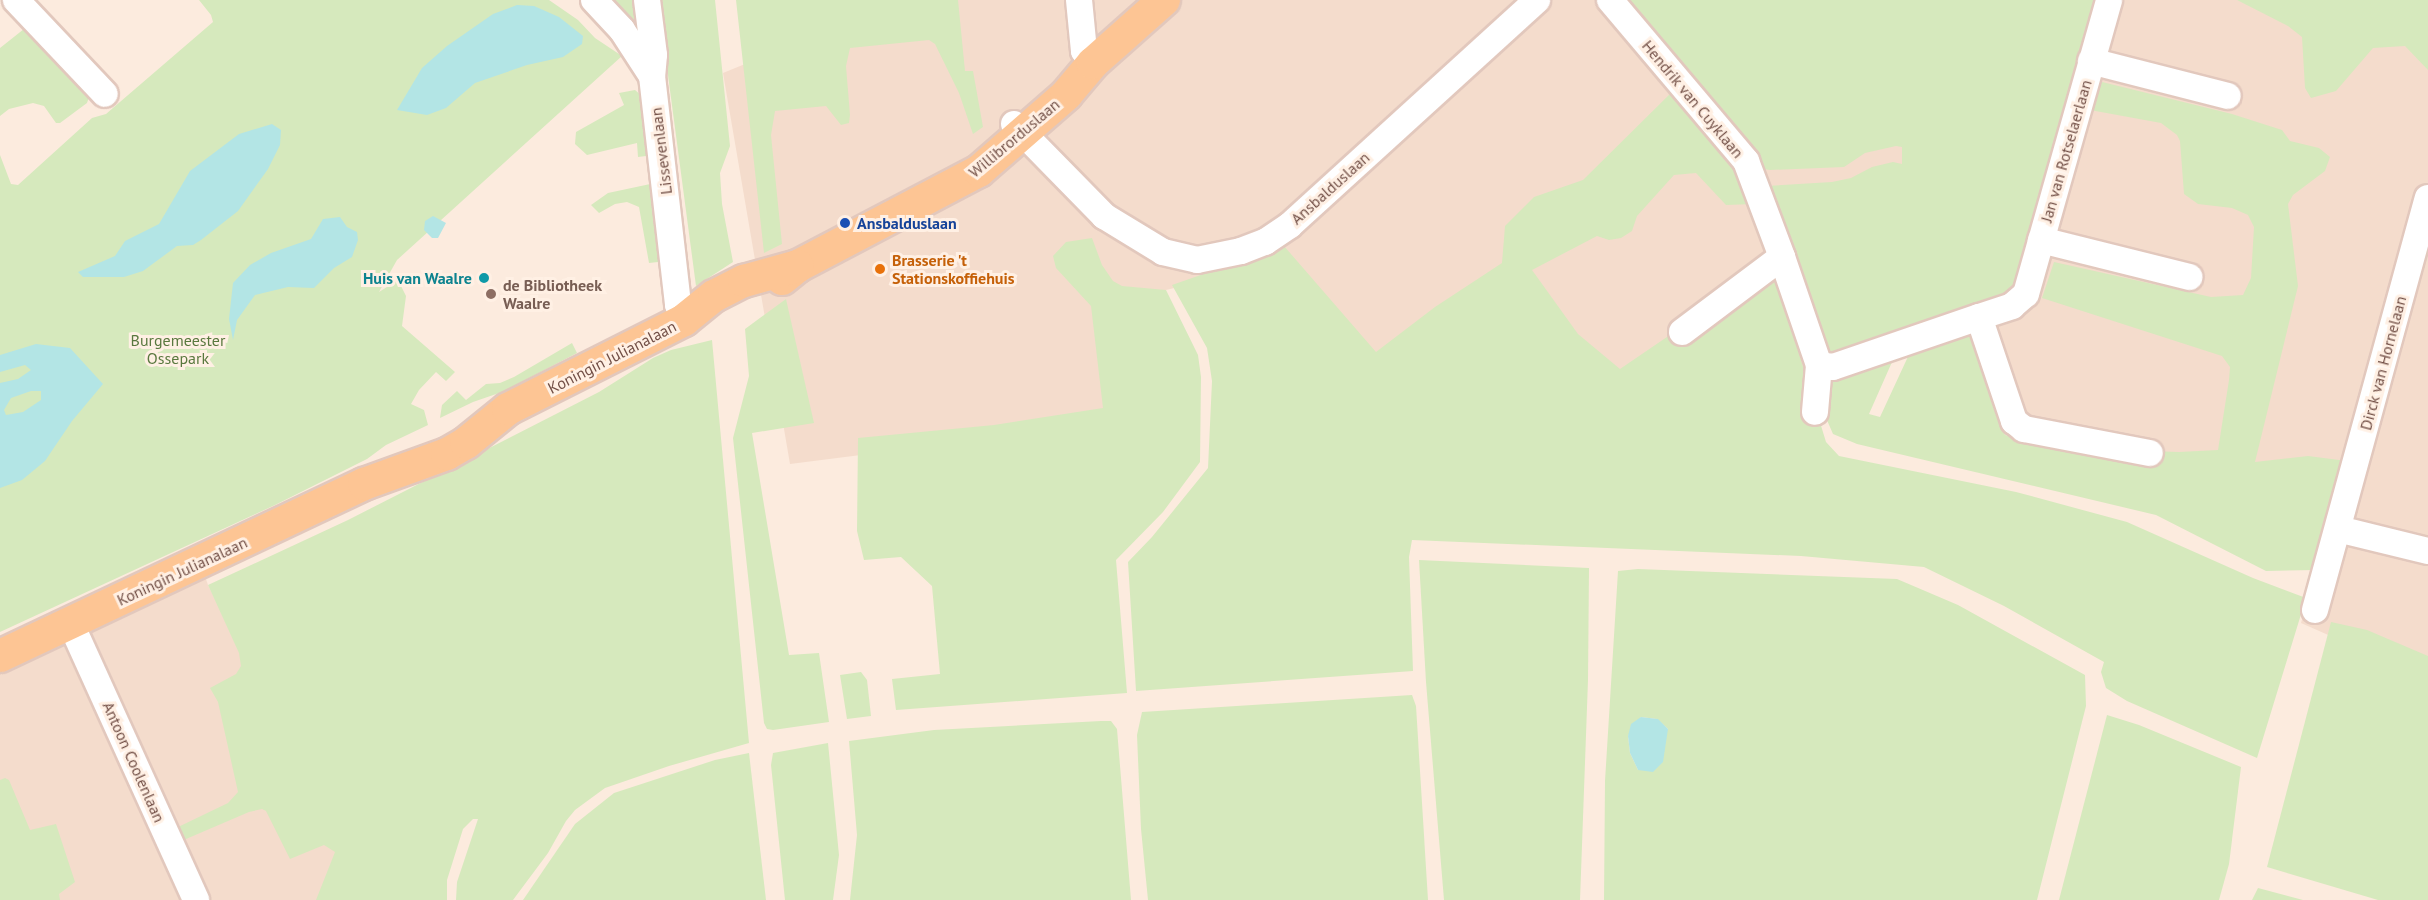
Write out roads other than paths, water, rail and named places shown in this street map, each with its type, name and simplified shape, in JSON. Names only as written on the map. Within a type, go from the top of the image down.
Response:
[{"type":"main road","name":"Willibrorduslaan","points":[[684,321],[727,314],[760,296],[798,266],[979,171],[1018,129],[1066,95],[1093,63],[1164,0]]},
{"type":"main road","name":"Koningin Julianalaan","points":[[0,656],[364,484],[438,435],[479,417],[508,410],[684,321]]},
{"type":"street","points":[[16,0],[105,94]]},
{"type":"street","name":"Lissevenlaan","points":[[594,0],[622,30],[652,76],[677,295],[684,321]]},
{"type":"street","points":[[648,0],[654,55],[652,76]]},
{"type":"street","points":[[1079,0],[1084,51],[1093,63]]},
{"type":"street","name":"Ansbalduslaan","points":[[1018,129],[1104,216],[1163,252],[1197,260],[1241,251],[1265,242],[1290,225],[1537,0]]},
{"type":"street","name":"Hendrik van Cuyklaan","points":[[1610,0],[1746,160],[1782,257]]},
{"type":"street","name":"Jan van Rotselaerlaan","points":[[1819,365],[1833,367],[2012,306],[2026,294],[2109,0]]},
{"type":"street","name":"Jan van Rotselaerlaan","points":[[2091,61],[2228,96]]},
{"type":"street","name":"Dirck van Hornelaan","points":[[2315,610],[2428,198]]},
{"type":"street","name":"Jan van Rotselaerlaan","points":[[2041,240],[2189,277]]},
{"type":"street","points":[[1682,332],[1782,257],[1819,365],[1815,412]]},
{"type":"street","points":[[1979,317],[2014,422],[2024,429],[2151,453]]},
{"type":"street","points":[[2338,529],[2428,551]]},
{"type":"street","name":"Antoon Coolenlaan","points":[[71,624],[196,900]]},
{"type":"water","points":[[517,5],[534,6],[559,17],[583,36],[582,44],[563,57],[527,65],[475,83],[446,108],[427,115],[397,110],[422,68],[447,46],[493,14]]},
{"type":"water","points":[[272,124],[281,130],[280,145],[268,169],[238,211],[201,240],[193,245],[177,246],[143,271],[124,277],[83,277],[78,272],[115,256],[125,241],[159,224],[190,171],[239,134]]},
{"type":"water","points":[[433,216],[446,223],[438,238],[432,238],[424,230],[425,221]]},
{"type":"water","points":[[340,217],[347,227],[357,232],[358,240],[352,257],[334,268],[314,288],[288,287],[255,295],[237,320],[233,340],[229,319],[233,283],[250,265],[271,253],[311,239],[323,219]]},
{"type":"water","points":[[36,344],[70,348],[103,384],[72,421],[45,461],[22,480],[0,488],[0,383],[18,379],[31,370],[25,365],[0,372],[0,355]],"holes":[[[31,391],[41,391],[41,400],[23,412],[6,415],[4,410],[11,398]]]},
{"type":"water","points":[[1641,717],[1658,719],[1668,729],[1663,762],[1653,772],[1638,770],[1630,753],[1628,736],[1631,724]]},
{"type":"place","name":"Ansbalduslaan","points":[[845,223]]},
{"type":"place","name":"Brasserie 't Stationskoffiehuis","points":[[880,269]]},
{"type":"place","name":"Huis van Waalre","points":[[484,278]]},
{"type":"place","name":"de Bibliotheek Waalre","points":[[491,294]]},
{"type":"park label","name":"Burgemeester Ossepark","points":[[178,349]]}]
